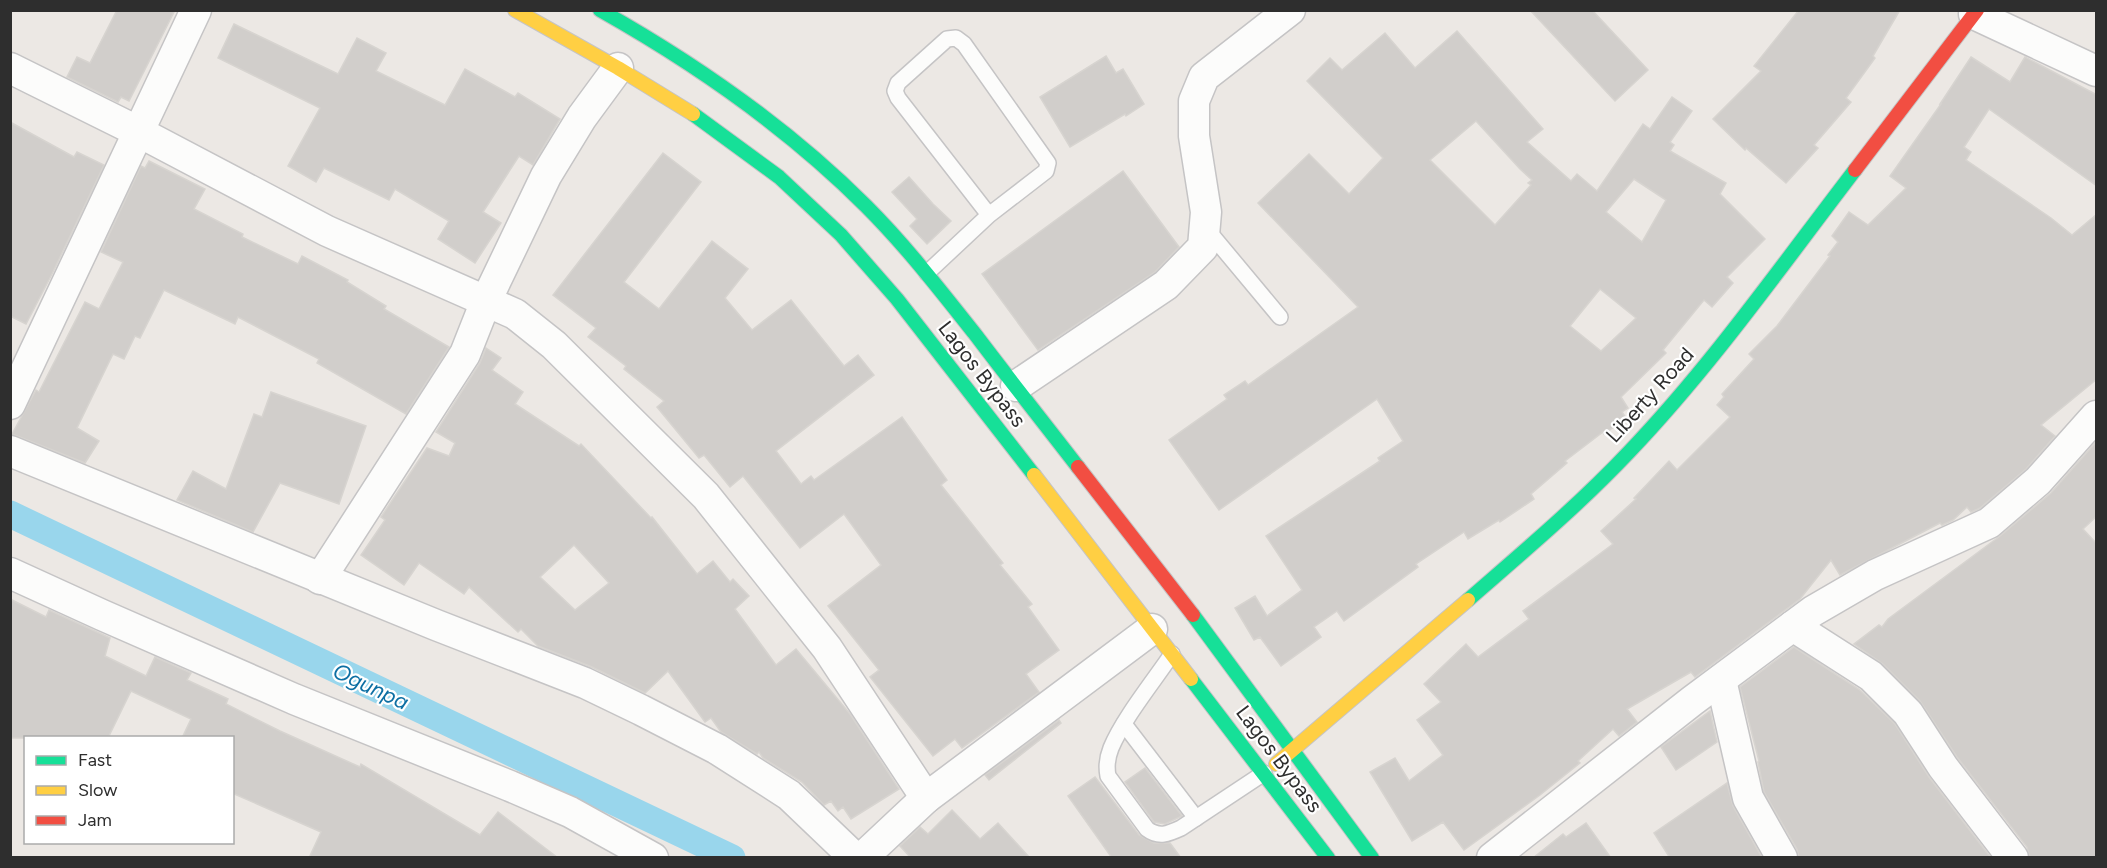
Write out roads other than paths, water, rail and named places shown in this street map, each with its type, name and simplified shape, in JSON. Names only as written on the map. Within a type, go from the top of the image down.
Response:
[{"type":"main road","name":"Lagos Bypass","points":[[515,10],[618,68],[701,119],[779,177],[841,235],[904,308],[1328,858]]},
{"type":"main road","name":"Lagos Bypass","points":[[600,10],[722,87],[804,148],[867,207],[927,273],[1016,386],[1184,603],[1372,858]]},
{"type":"main road","name":"Liberty Road","points":[[1264,773],[1294,750],[1563,518],[1630,451],[1724,343],[1975,12]]},
{"type":"street","points":[[10,404],[196,10]]},
{"type":"street","points":[[1016,386],[1166,285],[1203,247],[1206,212],[1194,136],[1194,101],[1204,77],[1290,10]]},
{"type":"street","points":[[1975,12],[2097,71]]},
{"type":"street","points":[[10,68],[139,132],[327,231],[515,314],[554,345],[706,496],[827,648],[926,798]]},
{"type":"street","points":[[321,579],[465,354],[486,301],[546,176],[582,117],[618,68]]},
{"type":"street","points":[[1492,858],[1720,680],[1813,611],[1875,575],[1989,523],[2038,482],[2097,416]]},
{"type":"street","points":[[10,451],[321,579],[585,683],[708,744],[789,795],[854,857],[926,798],[1152,629]]},
{"type":"street","points":[[10,573],[262,686],[500,781],[570,812],[653,858]]},
{"type":"street","points":[[1793,626],[1871,676],[1908,713],[1943,767],[2013,858]]},
{"type":"street","points":[[1720,680],[1748,798],[1782,858]]},
{"type":"lane","points":[[927,273],[989,215],[1046,171],[1048,163],[964,44],[956,38],[947,39],[898,82],[895,91],[898,98],[989,215]]},
{"type":"lane","points":[[1205,226],[1280,317]]},
{"type":"lane","points":[[1172,654],[1124,724],[1110,749],[1106,765],[1108,776],[1147,829],[1155,834],[1166,834],[1181,828],[1264,773]]},
{"type":"lane","points":[[1124,724],[1196,818]]},
{"type":"waterway","name":"Ogunpa","points":[[10,514],[732,858]]}]
